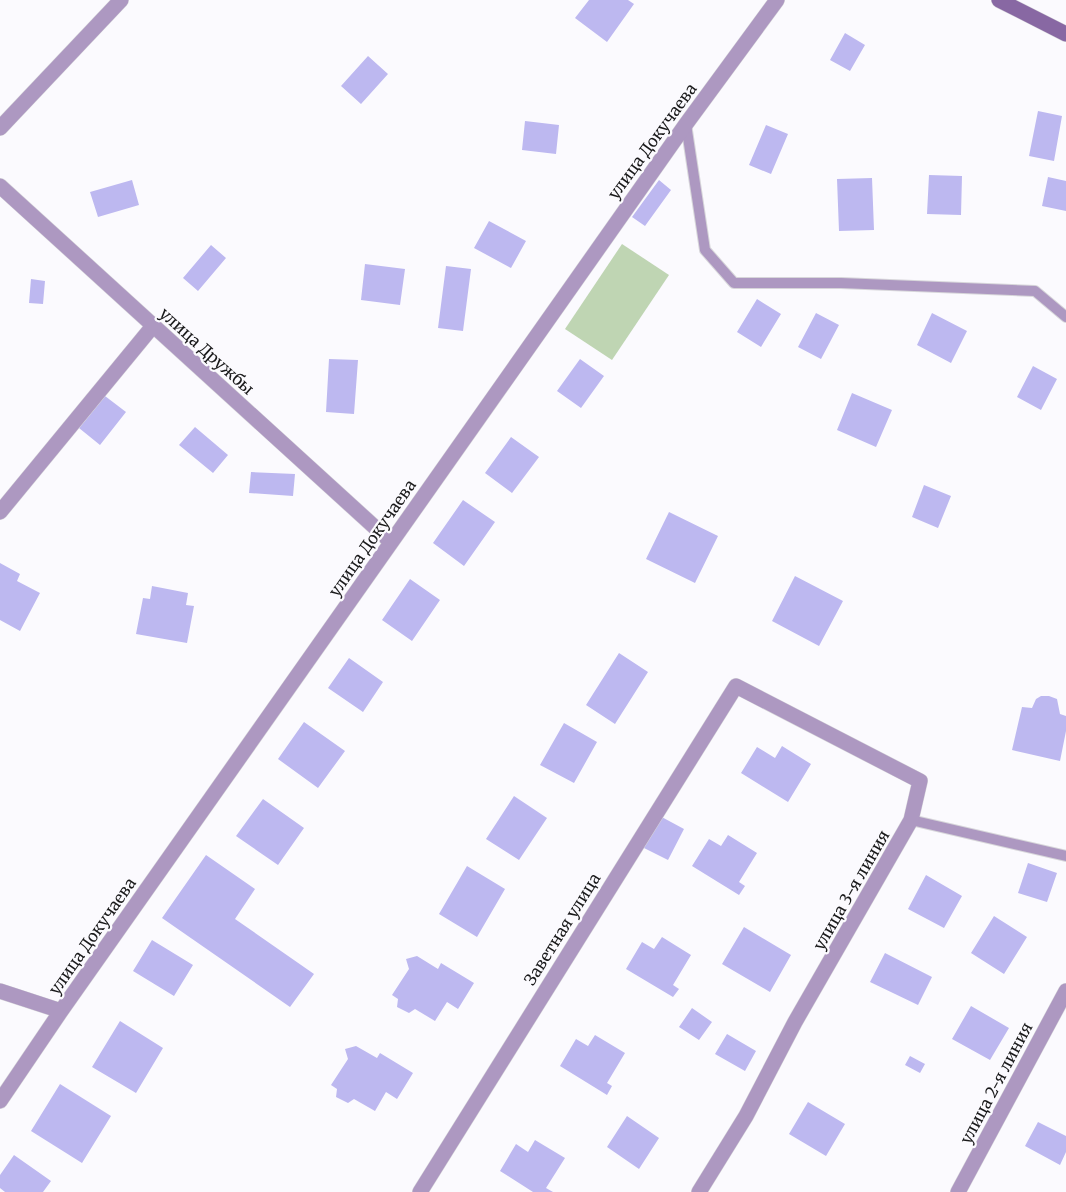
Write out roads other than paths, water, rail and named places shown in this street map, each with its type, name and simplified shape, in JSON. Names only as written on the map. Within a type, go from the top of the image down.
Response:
[{"type":"street","points":[[0,128],[120,0]]},
{"type":"street","name":"улица Докучаева","points":[[0,1101],[391,542],[686,124],[777,0]]},
{"type":"street","points":[[999,0],[1066,34]]},
{"type":"street","name":"улица Дружбы","points":[[0,186],[391,542]]},
{"type":"street","points":[[0,512],[153,326]]},
{"type":"street","name":"улица 3-я линия","points":[[699,1192],[746,1116],[795,1022],[911,820],[920,781],[736,686]]},
{"type":"street","name":"Заветная улица","points":[[420,1192],[736,686]]},
{"type":"street","name":"улица 2-я линия","points":[[958,1192],[1066,991]]},
{"type":"street","points":[[0,992],[61,1011]]},
{"type":"lane","points":[[686,124],[705,250],[734,283],[842,284],[1035,291],[1066,317]]},
{"type":"lane","points":[[911,820],[1066,856]]}]
